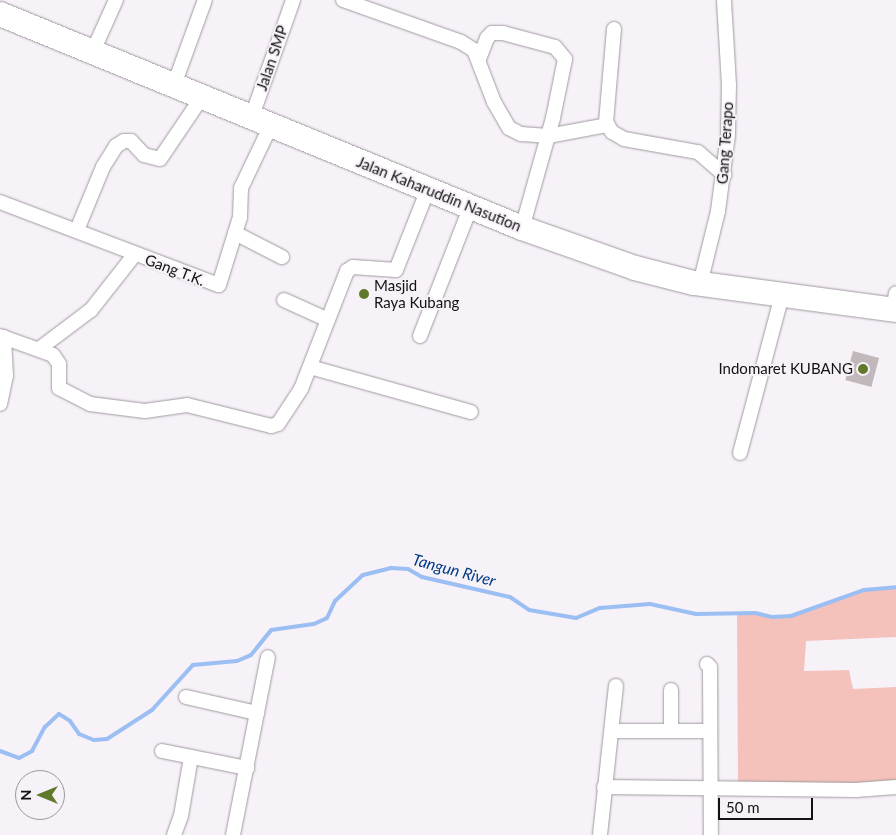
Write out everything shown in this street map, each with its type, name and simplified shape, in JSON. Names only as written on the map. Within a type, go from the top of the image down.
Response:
[{"type":"highway","name":"Jalan Kaharuddin Nasution","points":[[0,15],[93,51],[522,228],[635,268],[700,284],[782,295],[895,304]]},
{"type":"street","points":[[93,51],[116,0]]},
{"type":"street","points":[[174,85],[204,0]]},
{"type":"street","name":"Jalan SMP","points":[[262,120],[292,0]]},
{"type":"street","points":[[343,0],[365,4],[461,42],[474,50],[494,102],[509,128],[521,134],[548,136],[608,125]]},
{"type":"street","name":"Gang Terapo","points":[[700,284],[724,175],[729,110],[724,0]]},
{"type":"street","points":[[608,125],[614,29]]},
{"type":"street","points":[[478,59],[492,33],[511,34],[562,52],[565,59],[564,72],[548,136],[522,228]]},
{"type":"street","points":[[77,230],[103,167],[116,146],[124,141],[132,141],[144,155],[160,159],[202,97]]},
{"type":"street","name":"Gang T.K.","points":[[0,202],[219,285],[240,217],[241,188],[262,120]]},
{"type":"street","points":[[608,125],[624,139],[698,152],[724,175]]},
{"type":"street","points":[[0,404],[6,376],[2,337],[39,349],[57,358],[60,388],[90,404],[145,411],[187,405],[271,426],[282,422],[310,367],[350,268],[396,270],[428,189]]},
{"type":"street","points":[[420,336],[471,206]]},
{"type":"street","points":[[235,233],[282,257]]},
{"type":"street","points":[[39,349],[91,310],[135,254]]},
{"type":"street","points":[[740,453],[782,295]]},
{"type":"street","points":[[284,300],[328,320]]},
{"type":"street","points":[[310,367],[471,412]]},
{"type":"street","points":[[233,835],[268,656]]},
{"type":"street","points":[[707,664],[710,667],[708,790],[711,835]]},
{"type":"street","points":[[600,835],[616,686]]},
{"type":"street","points":[[671,690],[671,730]]},
{"type":"street","points":[[186,697],[258,713]]},
{"type":"street","points":[[612,731],[710,731]]},
{"type":"street","points":[[162,751],[247,768]]},
{"type":"street","points":[[174,835],[181,816],[191,758]]},
{"type":"street","points":[[604,787],[708,790],[856,790],[896,786]]},
{"type":"shaded area","points":[[896,587],[896,637],[806,641],[804,671],[849,670],[853,689],[896,687],[896,782],[738,785],[737,614],[791,616],[864,590]]},
{"type":"building","name":"Indomaret KUBANG","points":[[853,351],[879,358],[871,387],[845,380]]},
{"type":"waterway","name":"Tangun River","points":[[0,751],[19,758],[32,751],[45,727],[59,714],[70,721],[79,734],[94,740],[107,739],[152,710],[193,665],[237,661],[251,655],[271,630],[314,624],[327,618],[335,601],[363,575],[391,568],[408,569],[422,577],[510,597],[529,610],[576,618],[600,608],[650,604],[696,614],[755,613],[772,617],[791,616],[864,590],[896,587]]},
{"type":"place","name":"Masjid Raya Kubang","points":[[364,294]]},
{"type":"place","name":"Indomaret KUBANG","points":[[863,369]]}]
